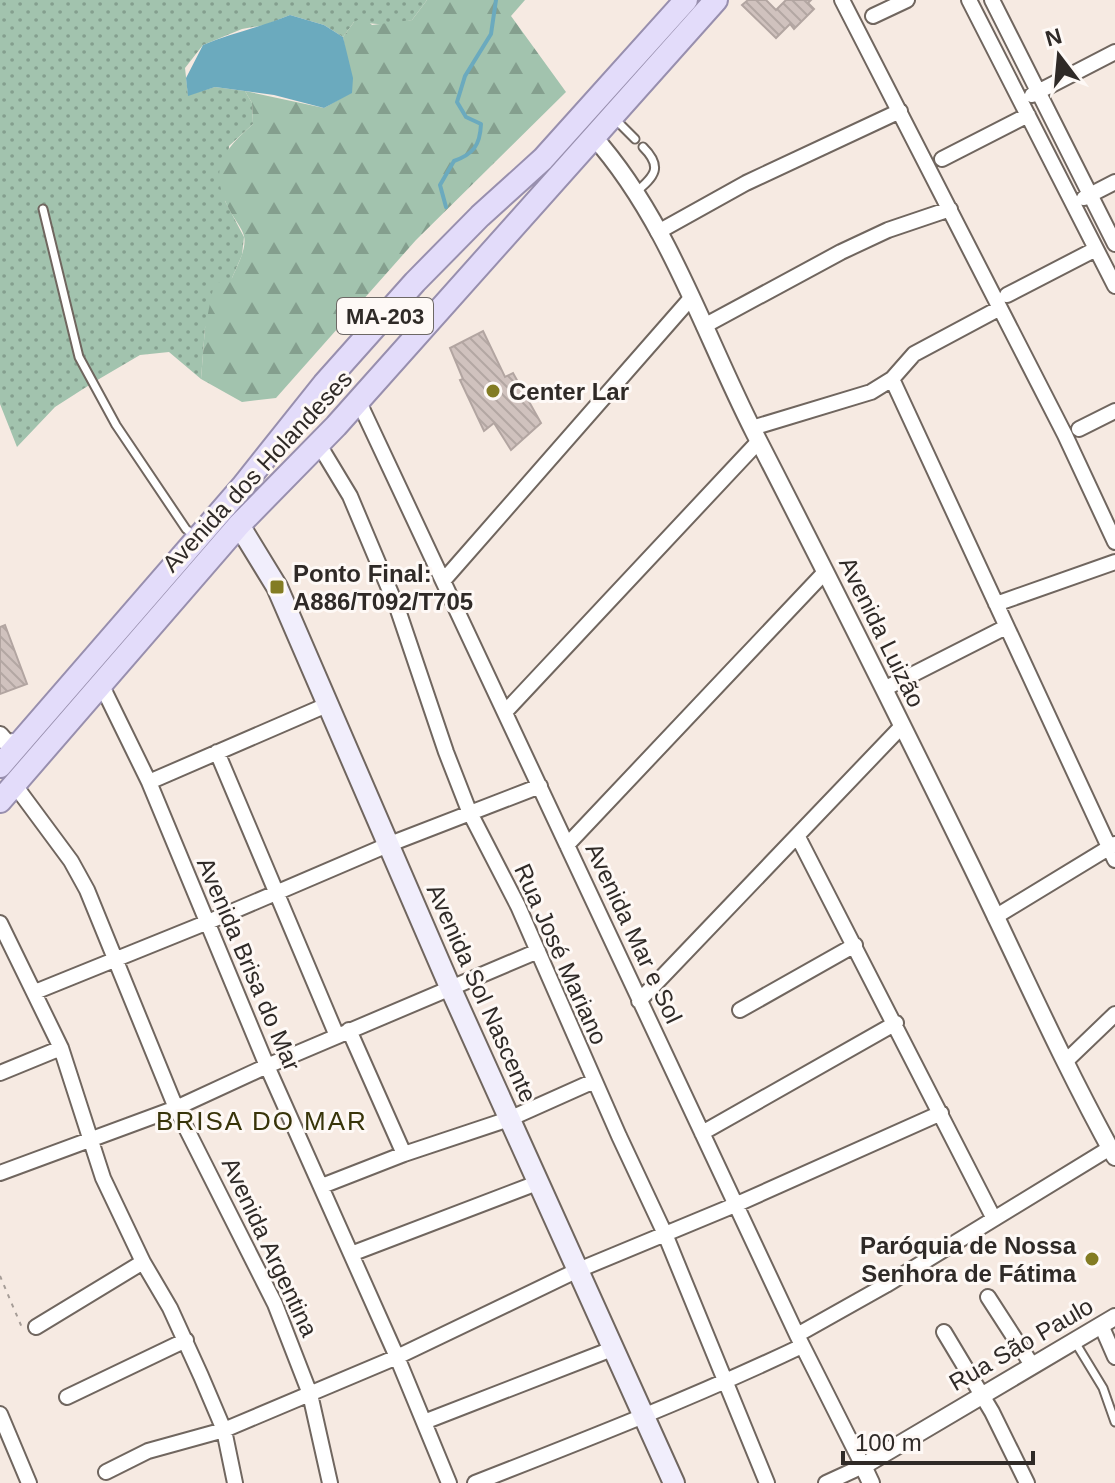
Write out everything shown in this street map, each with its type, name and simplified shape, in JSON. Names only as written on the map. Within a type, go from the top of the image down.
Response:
[{"type":"main road","name":"Avenida dos Holandeses","points":[[0,766],[266,458],[324,384],[415,282],[480,216],[543,159],[686,0]]},
{"type":"main road","name":"Avenida dos Holandeses","points":[[7,792],[239,525],[358,400],[716,0]]},
{"type":"main road","name":"Avenida Sol Nascente","points":[[239,525],[277,587],[450,987],[674,1483]]},
{"type":"street","points":[[842,0],[950,209],[1004,301],[1115,542]]},
{"type":"street","points":[[873,16],[907,0]]},
{"type":"street","points":[[970,0],[1115,286]]},
{"type":"street","points":[[992,0],[1115,244]]},
{"type":"street","points":[[1021,101],[1115,52]]},
{"type":"street","points":[[658,232],[746,183],[900,111]]},
{"type":"street","points":[[942,159],[1028,115]]},
{"type":"street","name":"Avenida Luizão","points":[[593,136],[620,166],[658,232],[1112,1153]]},
{"type":"street","points":[[1073,203],[1115,182]]},
{"type":"street","points":[[704,326],[841,252],[888,230],[950,209]]},
{"type":"street","points":[[505,712],[756,435],[871,392],[892,379],[914,354],[1096,249]]},
{"type":"street","points":[[443,581],[691,298]]},
{"type":"street","points":[[892,379],[1113,850],[995,917]]},
{"type":"street","name":"Avenida Mar e Sol","points":[[358,400],[735,1205],[871,1483]]},
{"type":"street","points":[[1079,429],[1115,411]]},
{"type":"street","name":"Rua José Mariano","points":[[318,443],[350,496],[398,610],[469,811],[513,896],[665,1234],[767,1483]]},
{"type":"street","points":[[996,604],[1115,562]]},
{"type":"street","points":[[567,845],[825,572]]},
{"type":"street","points":[[884,689],[1006,627]]},
{"type":"street","name":"Avenida Brisa do Mar","points":[[101,684],[149,782],[267,1066],[397,1357],[449,1483]]},
{"type":"street","points":[[149,782],[329,704]]},
{"type":"street","points":[[639,1001],[902,726]]},
{"type":"street","points":[[0,735],[7,743],[22,741]]},
{"type":"street","points":[[217,752],[277,892],[404,1154]]},
{"type":"street","points":[[35,992],[469,811],[540,786]]},
{"type":"street","name":"Avenida Argentina","points":[[7,792],[71,861],[87,890],[176,1108],[275,1304],[310,1394],[330,1483]]},
{"type":"street","points":[[798,837],[993,1217]]},
{"type":"street","points":[[0,923],[61,1048],[103,1178],[143,1262],[186,1340],[224,1430],[235,1483]]},
{"type":"street","points":[[740,1010],[855,945]]},
{"type":"street","points":[[0,1173],[176,1108],[538,951]]},
{"type":"street","points":[[1065,1062],[1115,1014]]},
{"type":"street","points":[[702,1133],[896,1023]]},
{"type":"street","points":[[0,1073],[61,1048]]},
{"type":"street","points":[[322,1186],[404,1154],[509,1119],[594,1081]]},
{"type":"street","points":[[106,1472],[148,1451],[224,1430],[397,1357],[576,1271],[735,1205],[941,1113]]},
{"type":"street","points":[[475,1483],[727,1382],[800,1340],[993,1217],[1112,1153]]},
{"type":"street","points":[[351,1254],[537,1183]]},
{"type":"street","points":[[36,1327],[143,1262]]},
{"type":"street","points":[[988,1297],[1032,1365]]},
{"type":"street","points":[[1108,1321],[1115,1357]]},
{"type":"street","name":"Rua São Paulo","points":[[826,1483],[863,1466],[1108,1321]]},
{"type":"street","points":[[944,1332],[982,1394],[1027,1483]]},
{"type":"street","points":[[67,1397],[186,1340]]},
{"type":"street","points":[[424,1422],[612,1349]]},
{"type":"street","points":[[0,1414],[29,1483]]},
{"type":"lane","points":[[612,116],[635,139]]},
{"type":"lane","points":[[636,192],[654,172],[654,160],[643,147]]},
{"type":"lane","points":[[43,209],[79,357],[135,456],[186,529],[197,539]]},
{"type":"lane","points":[[1074,1341],[1103,1388],[1115,1422]]},
{"type":"path","points":[[0,1276],[23,1330],[36,1327]]},
{"type":"green space","points":[[0,0],[427,0],[412,20],[389,25],[354,22],[343,37],[324,25],[290,15],[265,25],[242,29],[203,45],[185,68],[188,95],[215,87],[245,91],[252,103],[253,124],[229,146],[225,201],[244,237],[242,255],[205,328],[201,379],[169,352],[140,355],[55,407],[17,447],[0,404]]},
{"type":"green space","points":[[427,0],[525,0],[511,16],[566,92],[416,240],[276,398],[242,402],[201,379],[205,328],[214,284],[232,278],[245,241],[223,195],[219,172],[227,152],[253,124],[252,103],[245,91],[324,108],[352,92],[343,37],[354,22],[363,17],[372,25],[412,20]]},
{"type":"water","points":[[290,15],[324,25],[343,37],[353,78],[352,93],[324,108],[274,95],[215,87],[188,96],[186,78],[203,45]]},
{"type":"building","points":[[748,0],[766,0],[776,10],[786,0],[811,0],[808,3],[814,9],[794,29],[790,24],[776,38],[742,5]]},
{"type":"building","name":"Center Lar","points":[[483,331],[505,377],[513,373],[541,423],[511,450],[494,423],[484,431],[460,380],[463,379],[450,348]]},
{"type":"building","points":[[5,625],[27,684],[0,694],[0,627]]},
{"type":"waterway","points":[[446,207],[440,185],[454,161],[471,152],[479,138],[481,124],[466,117],[457,102],[465,76],[491,34],[496,0]]},
{"type":"place","name":"Center Lar","points":[[493,391]]},
{"type":"place","name":"Ponto Final: A886/T092/T705","points":[[277,587]]},
{"type":"place","name":"Paróquia de Nossa Senhora de Fátima","points":[[1092,1259]]},
{"type":"district","name":"BRISA DO MAR","points":[[262,1121]]}]
